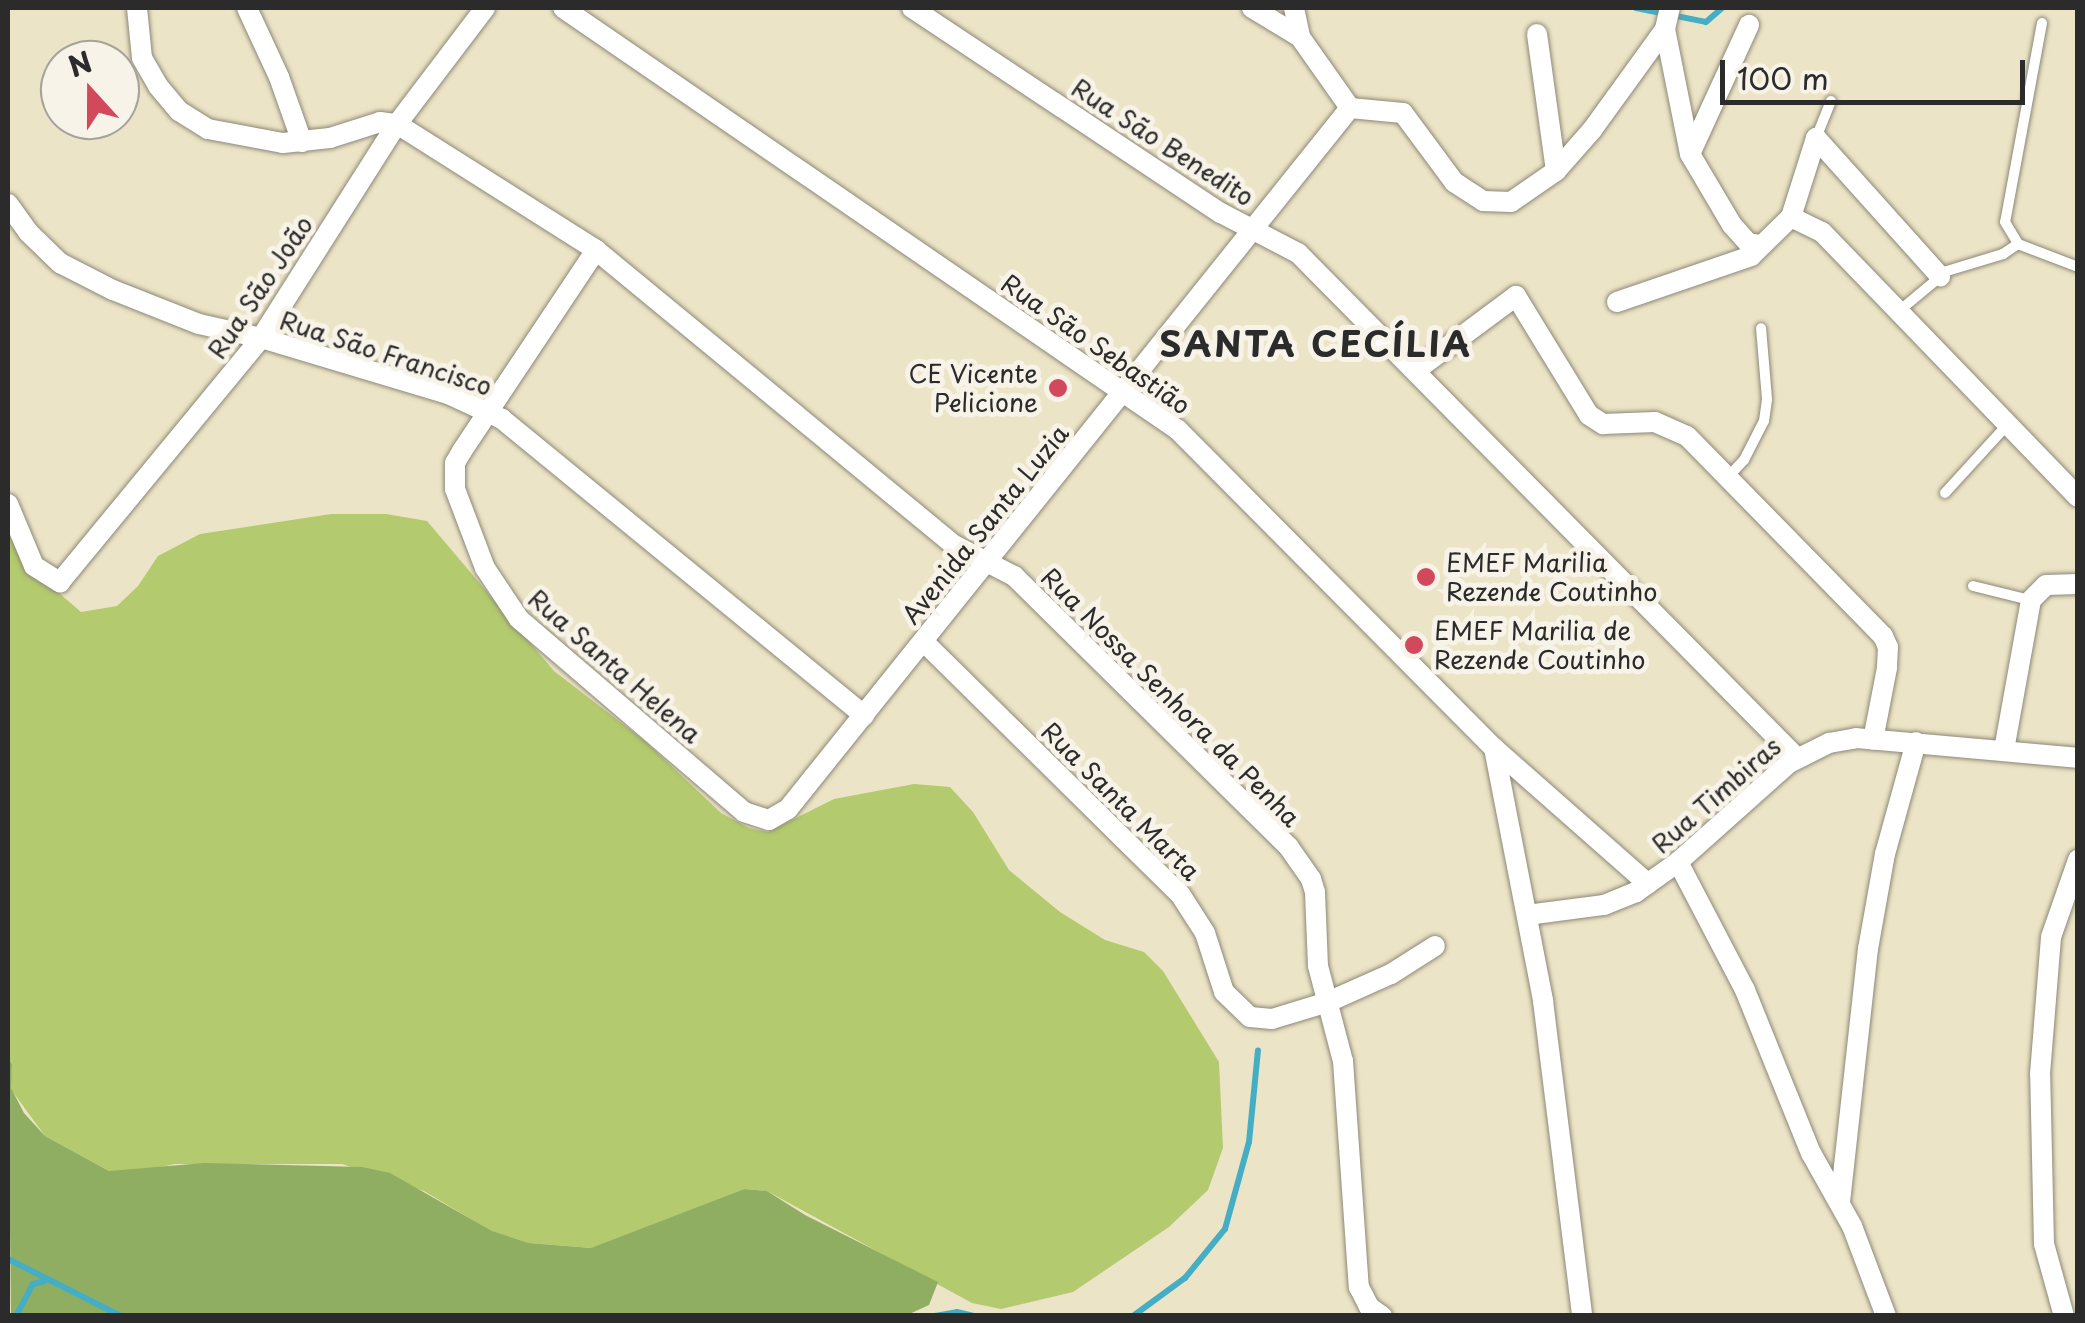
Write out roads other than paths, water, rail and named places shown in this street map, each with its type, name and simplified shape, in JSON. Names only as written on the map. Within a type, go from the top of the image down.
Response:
[{"type":"street","points":[[137,8],[142,58],[179,112],[225,134],[266,142],[302,142],[342,135],[372,123],[397,124]]},
{"type":"street","points":[[247,8],[279,76],[302,142]]},
{"type":"street","name":"Rua São João","points":[[8,504],[29,559],[39,572],[60,582],[262,338],[397,124],[485,8]]},
{"type":"street","name":"Rua São Sebastião","points":[[564,8],[1178,430],[1494,748],[1648,884]]},
{"type":"street","name":"Rua São Benedito","points":[[912,8],[1221,213],[1298,253],[1796,757]]},
{"type":"street","points":[[1252,8],[1300,37]]},
{"type":"street","points":[[1294,8],[1300,37],[1350,108],[1402,112],[1454,182],[1483,201],[1511,202],[1556,171],[1592,130],[1665,29],[1670,8]]},
{"type":"street","points":[[1690,154],[1750,24]]},
{"type":"street","points":[[1665,29],[1690,154],[1732,225],[1748,243],[1758,246]]},
{"type":"street","points":[[1537,34],[1556,171]]},
{"type":"street","name":"Avenida Santa Luzia","points":[[764,820],[788,809],[1350,108]]},
{"type":"street","name":"Rua Nossa Senhora da Penha","points":[[397,124],[596,250],[954,545],[1014,576],[1297,857],[1315,892],[1318,966],[1343,1061],[1359,1287],[1375,1311]]},
{"type":"street","points":[[1618,302],[1736,263],[1758,246],[1791,217],[1816,138]]},
{"type":"street","points":[[1816,138],[1940,276]]},
{"type":"street","name":"Rua São Francisco","points":[[8,204],[42,248],[81,275],[198,324],[262,338],[448,394],[487,411],[519,432],[864,715]]},
{"type":"street","points":[[1791,217],[1822,232],[2078,497]]},
{"type":"street","name":"Rua Santa Helena","points":[[596,250],[456,463],[455,489],[485,568],[519,619],[744,812],[764,820]]},
{"type":"street","points":[[1415,370],[1516,296],[1596,420],[1664,424],[1687,436],[1884,636],[1888,668],[1874,740]]},
{"type":"street","points":[[2004,750],[2031,600],[2046,585],[2078,584]]},
{"type":"street","name":"Rua Santa Marta","points":[[923,641],[1180,894],[1206,932],[1224,992],[1250,1017],[1272,1018],[1328,1002]]},
{"type":"street","name":"Rua Timbiras","points":[[1527,916],[1604,905],[1648,884],[1796,757],[1829,743],[1856,738],[2078,758]]},
{"type":"street","points":[[1840,1202],[1868,949],[1885,854],[1916,742]]},
{"type":"street","points":[[1494,748],[1543,1001],[1582,1316]]},
{"type":"street","points":[[2064,1316],[2056,1299],[2044,1244],[2040,1074],[2050,937],[2078,860]]},
{"type":"street","points":[[1678,862],[1745,990],[1811,1153],[1840,1202],[1886,1316]]},
{"type":"street","points":[[1328,1002],[1391,974],[1435,946]]},
{"type":"lane","points":[[2042,23],[2005,207],[2007,228],[2018,244],[2078,267]]},
{"type":"lane","points":[[1816,138],[1831,101]]},
{"type":"lane","points":[[1899,312],[1940,276],[2003,254],[2018,244]]},
{"type":"lane","points":[[1729,476],[1744,460],[1764,421],[1767,399],[1761,328]]},
{"type":"lane","points":[[1945,493],[2008,424]]},
{"type":"lane","points":[[1974,586],[2031,600]]},
{"type":"waterway","points":[[1636,8],[1706,22],[1722,8]]},
{"type":"waterway","points":[[1133,1316],[1185,1278],[1225,1229],[1249,1142],[1258,1050]]},
{"type":"waterway","points":[[8,1259],[121,1316]]},
{"type":"waterway","points":[[16,1316],[33,1284],[45,1281]]},
{"type":"waterway","points":[[935,1316],[957,1312],[974,1316]]},
{"type":"waterway","points":[[875,1316],[897,1316]]},
{"type":"place","name":"CE Vicente Pelicione","points":[[1058,388]]},
{"type":"place","name":"EMEF Marilia Rezende Coutinho","points":[[1426,577]]},
{"type":"place","name":"EMEF Marilia de Rezende Coutinho","points":[[1414,645]]},
{"type":"district","name":"SANTA CECÍLIA","points":[[1316,343]]}]
